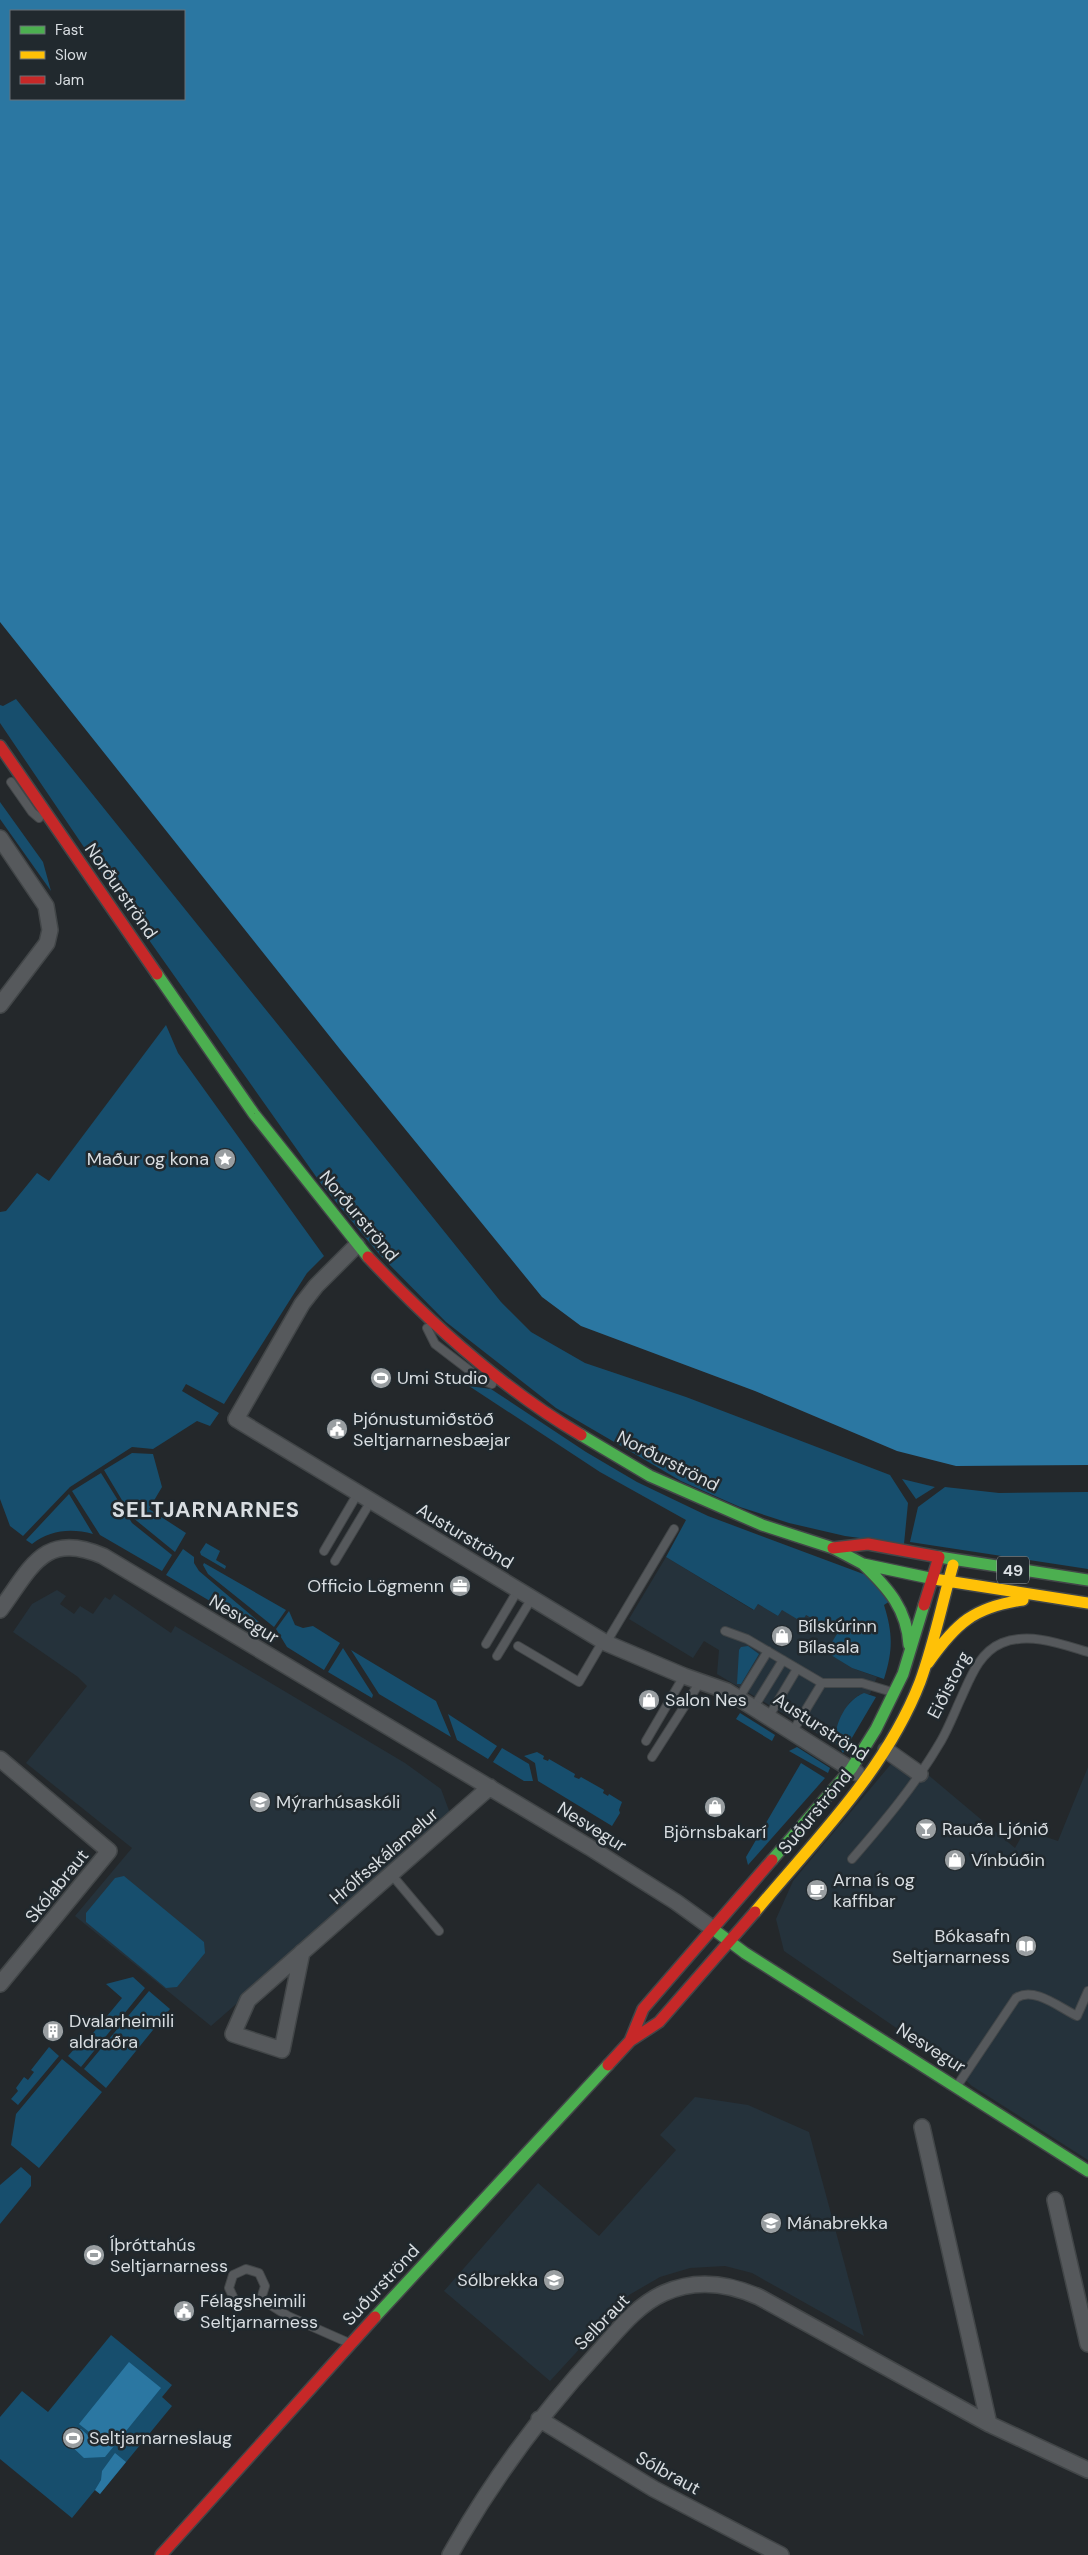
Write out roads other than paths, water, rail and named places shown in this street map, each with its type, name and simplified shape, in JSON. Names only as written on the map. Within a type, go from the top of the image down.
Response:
[{"type":"street","name":"Norðurströnd","points":[[0,746],[254,1114],[357,1245],[417,1308],[454,1342],[548,1416],[650,1476],[762,1525],[833,1548],[863,1564],[934,1579]]},
{"type":"street","points":[[0,838],[46,906],[50,930],[47,943],[0,1005]]},
{"type":"street","name":"Austurströnd","points":[[357,1245],[316,1286],[302,1304],[236,1419],[605,1642],[739,1698],[866,1779]]},
{"type":"street","name":"Norðurströnd","points":[[833,1548],[868,1544],[939,1557]]},
{"type":"street","name":"Nesvegur","points":[[0,1610],[39,1558],[60,1547],[75,1547],[103,1556],[490,1787],[676,1902],[730,1941],[1088,2171]]},
{"type":"street","name":"49","points":[[939,1557],[1088,1580]]},
{"type":"street","name":"Suðurströnd","points":[[630,2041],[643,2009],[851,1769],[876,1729],[894,1692],[934,1579],[939,1557]]},
{"type":"street","name":"Suðurströnd","points":[[162,2555],[350,2343],[630,2041],[659,2022],[730,1941],[866,1779],[886,1750],[906,1715],[928,1663],[954,1559]]},
{"type":"street","points":[[863,1564],[893,1594],[904,1613],[909,1633],[909,1653]]},
{"type":"street","name":"49","points":[[934,1579],[1088,1603]]},
{"type":"street","name":"49","points":[[928,1663],[958,1623],[971,1614],[1006,1602],[1048,1597]]},
{"type":"street","points":[[886,1750],[920,1774]]},
{"type":"street","name":"Skólabraut","points":[[0,1759],[109,1851],[0,1984]]},
{"type":"street","name":"Hrólfsskálamelur","points":[[302,1952],[282,2050],[232,2034],[248,2000],[302,1952],[392,1874],[490,1787]]},
{"type":"street","points":[[922,2127],[989,2424]]},
{"type":"street","points":[[1055,2200],[1088,2344]]},
{"type":"street","name":"Selbraut","points":[[450,2555],[476,2509],[557,2396],[638,2310],[664,2293],[693,2285],[727,2286],[759,2297],[989,2424],[1088,2470]]},
{"type":"street","name":"Sólbraut","points":[[539,2419],[654,2489],[781,2555]]},
{"type":"lane","points":[[5,773],[32,812],[61,834]]},
{"type":"lane","points":[[324,1551],[364,1497]]},
{"type":"lane","points":[[335,1561],[364,1497]]},
{"type":"lane","points":[[518,1646],[579,1682],[674,1530]]},
{"type":"lane","points":[[486,1644],[518,1590]]},
{"type":"lane","points":[[497,1656],[532,1598]]},
{"type":"lane","points":[[725,1631],[747,1639],[822,1683],[862,1683],[894,1692]]},
{"type":"lane","name":"Eiðistorg","points":[[852,1859],[898,1805],[920,1774],[942,1740],[973,1672],[987,1652],[1002,1643],[1028,1639],[1053,1642],[1088,1652]]},
{"type":"lane","points":[[739,1698],[765,1649]]},
{"type":"lane","points":[[754,1707],[783,1660]]},
{"type":"lane","points":[[769,1716],[798,1668]]},
{"type":"lane","points":[[646,1741],[684,1676]]},
{"type":"lane","points":[[652,1757],[700,1682]]},
{"type":"lane","points":[[793,1732],[822,1683]]},
{"type":"lane","points":[[392,1874],[440,1931]]},
{"type":"lane","points":[[957,2086],[1016,1998],[1022,1994],[1032,1994],[1077,2016],[1088,1991]]},
{"type":"lane","points":[[246,2269],[259,2273],[265,2286],[261,2299],[248,2305],[235,2301],[229,2288],[233,2275],[246,2269]]},
{"type":"lane","points":[[261,2299],[288,2316],[350,2343]]},
{"type":"place","name":"Maður og kona","points":[[225,1159]]},
{"type":"place","name":"Umi Studio","points":[[381,1378]]},
{"type":"place","name":"Þjónustumiðstöð Seltjarnarnesbæjar","points":[[337,1429]]},
{"type":"place","name":"Officio Lögmenn","points":[[460,1586]]},
{"type":"place","name":"Bílskúrinn Bílasala","points":[[782,1636]]},
{"type":"place","name":"Salon Nes","points":[[649,1700]]},
{"type":"place","name":"Mýrarhúsaskóli","points":[[260,1802]]},
{"type":"place","name":"Björnsbakarí","points":[[715,1807]]},
{"type":"place","name":"Rauða Ljónið","points":[[926,1829]]},
{"type":"place","name":"Vínbúðin","points":[[955,1860]]},
{"type":"place","name":"Arna ís og kaffibar","points":[[817,1890]]},
{"type":"place","name":"Bókasafn Seltjarnarness","points":[[1026,1946]]},
{"type":"place","name":"Dvalarheimili aldraðra","points":[[53,2031]]},
{"type":"place","name":"Mánabrekka","points":[[771,2223]]},
{"type":"place","name":"Íþróttahús Seltjarnarness","points":[[94,2255]]},
{"type":"place","name":"Sólbrekka","points":[[554,2280]]},
{"type":"place","name":"Félagsheimili Seltjarnarness","points":[[184,2311]]},
{"type":"place","name":"Seltjarnarneslaug","points":[[73,2438]]},
{"type":"district","name":"SELTJARNARNES","points":[[206,1509]]}]
